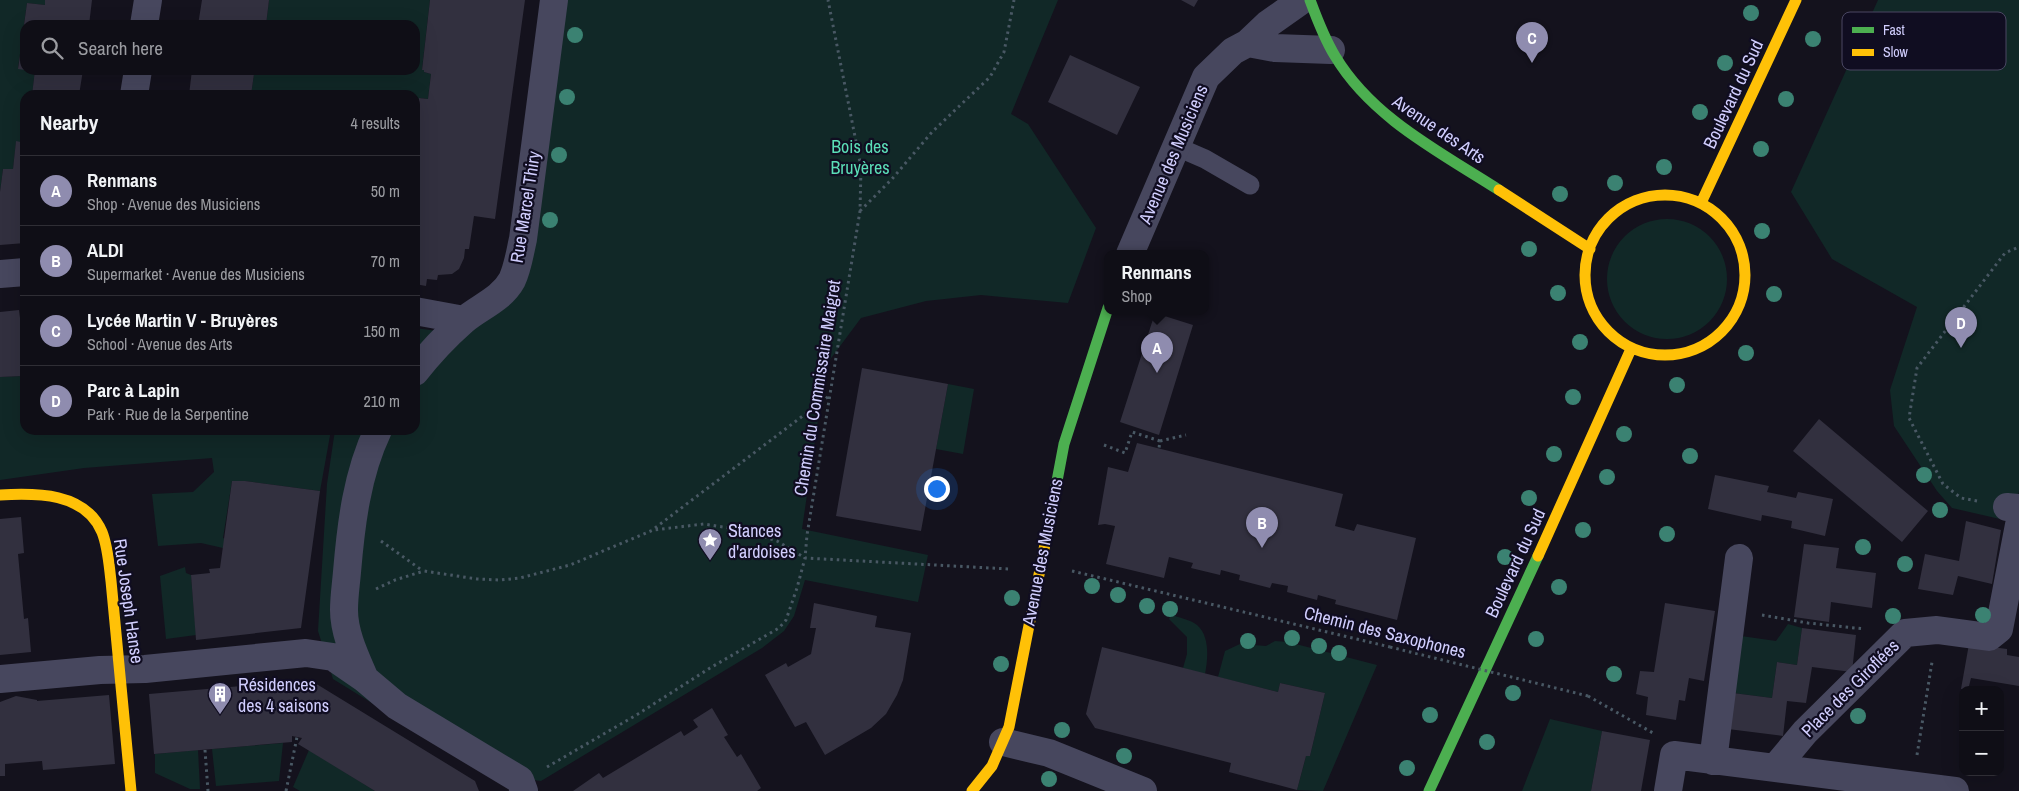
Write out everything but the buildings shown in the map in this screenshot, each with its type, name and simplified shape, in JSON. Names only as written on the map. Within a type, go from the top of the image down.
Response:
[{"type":"street","points":[[145,20],[148,0]]},
{"type":"street","name":"Rue Marcel Thiry","points":[[420,367],[464,320],[488,305],[512,280],[523,239],[554,0]]},
{"type":"street","name":"Avenue des Musiciens","points":[[1132,250],[1206,77],[1233,51],[1248,42],[1268,24],[1302,0]]},
{"type":"street","name":"Avenue des Arts","points":[[1310,0],[1331,50],[1345,73],[1377,109],[1404,129],[1590,249]]},
{"type":"street","name":"Boulevard du Sud","points":[[1701,203],[1796,0]]},
{"type":"street","points":[[1248,42],[1275,48],[1331,50]]},
{"type":"street","points":[[135,90],[137,75]]},
{"type":"street","points":[[1674,195],[1701,203],[1731,228],[1745,262],[1744,297],[1727,328],[1701,348],[1675,356],[1631,349],[1612,336],[1592,308],[1584,275],[1590,249],[1606,221],[1624,206],[1650,196],[1674,195]]},
{"type":"street","points":[[0,274],[20,272]]},
{"type":"street","points":[[420,312],[464,320]]},
{"type":"street","name":"Avenue des Musiciens","points":[[972,791],[992,766],[1009,727],[1064,444],[1106,315]]},
{"type":"street","name":"Boulevard du Sud","points":[[1429,791],[1631,349]]},
{"type":"street","points":[[365,679],[351,646],[344,611],[354,512],[359,483],[369,447],[375,435]]},
{"type":"street","name":"Rue Joseph Hanse","points":[[0,495],[34,493],[53,495],[72,502],[88,512],[102,530],[108,551],[121,669],[131,791]]},
{"type":"street","name":"Place des Giroflées","points":[[1775,768],[1804,732],[1840,699],[1905,633],[1938,630],[1989,637],[1999,629],[2015,513]]},
{"type":"street","points":[[1713,761],[1738,558]]},
{"type":"street","points":[[0,679],[121,669],[145,669],[306,653],[333,658],[365,679],[397,706],[522,786]]},
{"type":"street","points":[[1003,742],[1049,753],[1143,791]]},
{"type":"street","points":[[1668,791],[1674,755],[1955,791]]},
{"type":"lane","points":[[1176,146],[1205,158],[1250,185]]},
{"type":"path","name":"Chemin du Commissaire Maigret","points":[[522,786],[710,668],[779,628],[786,620],[805,558],[807,535],[860,211],[861,167],[828,0]]},
{"type":"path","points":[[860,211],[892,179],[932,132],[990,77],[1004,52],[1014,0]]},
{"type":"path","points":[[2015,513],[1961,498],[1942,484],[1909,418],[1917,368],[2004,253],[2019,247]]},
{"type":"path","points":[[344,611],[358,597],[395,580],[424,571],[477,579],[500,580],[520,578],[570,565],[653,530],[830,395]]},
{"type":"path","points":[[1104,445],[1125,453],[1132,432],[1160,441],[1186,434]]},
{"type":"path","points":[[1159,448],[1160,441]]},
{"type":"path","points":[[354,512],[376,537],[424,571]]},
{"type":"path","points":[[653,530],[704,524],[748,531],[777,542],[805,558],[1009,569]]},
{"type":"path","name":"Chemin des Saxophones","points":[[1072,571],[1588,696],[1650,730],[1674,755]]},
{"type":"path","points":[[1780,618],[1844,627]]},
{"type":"path","points":[[1912,785],[1938,630]]},
{"type":"path","points":[[286,791],[297,737]]},
{"type":"path","points":[[205,750],[208,791]]},
{"type":"green space","points":[[0,0],[45,0],[45,5],[27,3],[25,20],[20,20],[18,68],[20,68],[20,75],[34,75],[33,90],[20,90],[20,142],[16,142],[13,169],[3,169],[0,192]]},
{"type":"green space","points":[[269,0],[430,0],[422,69],[424,72],[431,74],[428,99],[420,98],[420,90],[252,90],[254,75],[420,75],[420,20],[267,20]]},
{"type":"green space","name":"Bois des Bruyères","points":[[562,0],[1058,0],[1011,114],[1028,124],[1096,228],[1068,303],[981,295],[926,301],[861,318],[826,365],[802,529],[928,555],[918,602],[805,580],[794,616],[784,631],[762,648],[541,781],[487,774],[333,679],[318,631],[327,484],[334,435],[420,435],[420,329],[467,335],[507,296]]},
{"type":"green space","points":[[1878,0],[2019,0],[2019,491],[2013,522],[1952,508],[1937,491],[1894,426],[1890,390],[1917,307],[1832,259],[1791,192],[1846,70],[2006,70],[2006,12],[1873,12]]},
{"type":"green space","points":[[1667,219],[1690,224],[1700,229],[1709,237],[1717,246],[1722,256],[1727,279],[1722,302],[1717,312],[1709,321],[1700,329],[1690,334],[1667,339],[1644,334],[1634,329],[1625,321],[1617,312],[1612,302],[1607,279],[1612,256],[1617,246],[1625,237],[1634,229],[1644,224]]},
{"type":"green space","points":[[20,376],[20,435],[330,435],[320,491],[232,481],[223,548],[201,543],[158,546],[152,494],[193,492],[214,472],[212,458],[84,468],[0,480],[0,377]]},
{"type":"green space","points":[[948,384],[974,389],[963,454],[936,449]]},
{"type":"green space","points":[[185,567],[186,573],[191,575],[196,635],[166,639],[160,576]]},
{"type":"green space","points":[[1171,615],[1197,625],[1204,635],[1207,648],[1205,674],[1183,668],[1187,654],[1187,637],[1169,619]]},
{"type":"green space","points":[[1788,624],[1802,628],[1797,665],[1777,662],[1772,698],[1733,693],[1741,636],[1776,641]]},
{"type":"green space","points":[[1275,641],[1288,642],[1377,665],[1323,791],[1297,790],[1306,756],[1310,756],[1325,693],[1280,683],[1278,692],[1218,677],[1225,651],[1240,644],[1266,646]]},
{"type":"green space","points":[[1550,719],[1602,731],[1591,791],[1522,791]]},
{"type":"green space","points":[[283,743],[279,781],[216,786],[212,749]]},
{"type":"green space","points":[[198,750],[200,789],[190,789],[155,773],[155,754]]},
{"type":"green space","points":[[309,750],[375,791],[300,791],[293,787]]},
{"type":"traffic: fast","points":[[1310,0],[1335,56],[1350,78],[1368,98],[1409,132],[1499,190]]},
{"type":"traffic: fast","points":[[1046,539],[1064,444],[1106,315]]},
{"type":"traffic: fast","points":[[1429,791],[1538,556]]},
{"type":"traffic: slow","points":[[1701,203],[1796,0]]},
{"type":"traffic: slow","points":[[1499,190],[1590,249]]},
{"type":"traffic: slow","points":[[1665,195],[1696,201],[1716,213],[1727,224],[1739,244],[1745,275],[1739,306],[1727,326],[1716,337],[1696,349],[1665,355],[1634,349],[1614,337],[1603,326],[1591,306],[1585,275],[1591,244],[1603,224],[1614,213],[1634,201],[1665,195]]},
{"type":"traffic: slow","points":[[1538,556],[1631,349]]},
{"type":"traffic: slow","points":[[0,495],[44,495],[72,502],[84,509],[94,519],[102,532],[107,550],[111,581],[131,791]]},
{"type":"traffic: slow","points":[[972,791],[992,766],[1009,727],[1046,539]]},
{"type":"place","name":"Lycée Martin V - Bruyères","points":[[1532,63]]},
{"type":"place","name":"Parc à Lapin","points":[[1961,348]]},
{"type":"place","name":"Renmans","points":[[1157,373]]},
{"type":"place","name":"ALDI","points":[[1262,548]]},
{"type":"place","name":"Stances d'ardoises","points":[[710,561]]},
{"type":"place","name":"Résidences des 4 saisons","points":[[220,715]]}]
